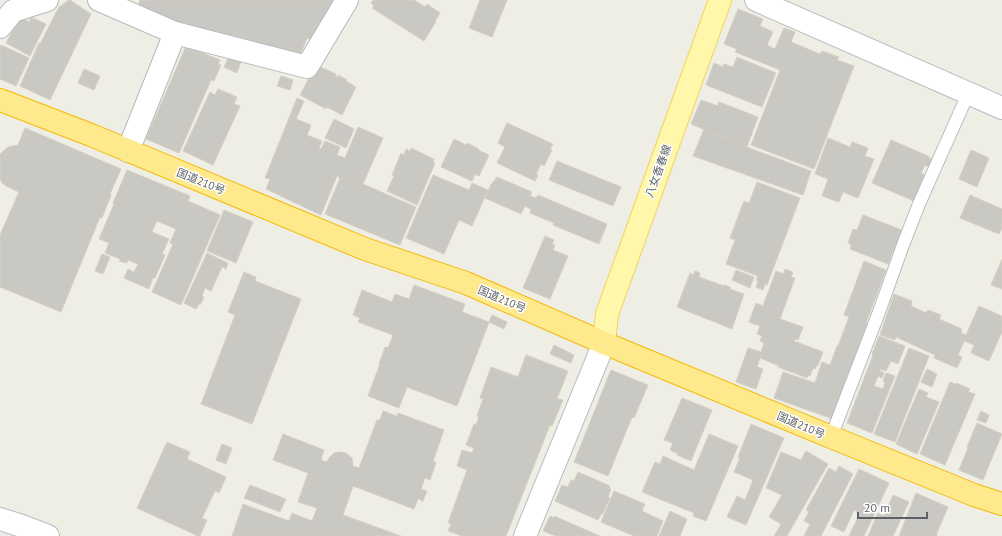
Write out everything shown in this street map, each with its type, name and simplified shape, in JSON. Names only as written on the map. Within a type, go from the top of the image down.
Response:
[{"type":"highway","name":"国道210号","points":[[0,100],[365,249],[466,283],[604,343],[831,437],[1002,504]]},
{"type":"main road","name":"八女香春線","points":[[604,343],[607,314],[720,0]]},
{"type":"street","points":[[0,27],[13,11],[46,0]]},
{"type":"street","points":[[99,0],[175,33],[307,67],[347,0]]},
{"type":"street","points":[[756,0],[1002,108]]},
{"type":"street","points":[[128,151],[175,33]]},
{"type":"street","points":[[525,536],[604,343]]},
{"type":"street","points":[[0,519],[48,536]]},
{"type":"lane","points":[[831,437],[919,204],[968,94]]},
{"type":"building","points":[[69,0],[91,14],[50,100],[20,86],[39,43],[40,44],[59,7]]},
{"type":"building","points":[[140,0],[334,0],[317,43],[307,38],[298,60],[237,36],[233,46],[138,6]]},
{"type":"building","points":[[373,0],[414,0],[425,7],[427,4],[440,13],[424,41],[372,8],[374,6],[371,3]]},
{"type":"building","points":[[480,0],[507,0],[492,37],[469,28]]},
{"type":"building","points":[[738,9],[763,19],[760,26],[773,32],[767,45],[775,49],[784,28],[795,32],[791,42],[820,54],[822,51],[839,57],[837,60],[854,66],[814,169],[751,145],[780,70],[735,52],[737,49],[724,44]]},
{"type":"building","points":[[31,17],[46,24],[30,56],[6,43],[18,20],[21,21],[22,18],[29,22]]},
{"type":"building","points":[[1,45],[29,58],[16,86],[0,79]]},
{"type":"building","points":[[186,46],[220,60],[218,64],[221,65],[214,81],[211,80],[179,153],[146,139]]},
{"type":"building","points":[[229,57],[241,62],[237,73],[224,67]]},
{"type":"building","points":[[737,57],[776,73],[762,107],[706,85],[714,63],[723,67],[724,64],[733,67]]},
{"type":"building","points":[[316,65],[336,74],[335,76],[338,77],[338,75],[356,87],[342,115],[327,107],[326,109],[300,95]]},
{"type":"building","points":[[84,69],[100,76],[94,90],[78,83]]},
{"type":"building","points":[[281,76],[293,80],[290,90],[277,86]]},
{"type":"building","points":[[218,89],[237,97],[234,104],[240,106],[213,165],[183,151],[210,92],[215,95]]},
{"type":"building","points":[[297,98],[304,101],[296,119],[311,125],[307,135],[322,141],[319,148],[321,149],[325,141],[340,147],[337,155],[345,158],[358,127],[383,138],[363,184],[416,207],[400,245],[325,214],[340,178],[337,176],[321,215],[266,189],[270,179],[265,178]]},
{"type":"building","points":[[701,100],[718,106],[719,102],[758,117],[747,147],[691,124]]},
{"type":"building","points":[[334,119],[354,129],[346,148],[325,138]]},
{"type":"building","points":[[507,123],[553,144],[550,149],[552,150],[544,166],[541,164],[536,174],[538,175],[535,181],[497,163],[505,147],[498,143]]},
{"type":"building","points":[[25,128],[121,169],[110,194],[111,195],[102,218],[100,217],[61,312],[0,287],[0,235],[19,192],[6,186],[0,179],[0,154],[8,147],[18,145]]},
{"type":"building","points":[[704,129],[811,171],[803,195],[693,156]]},
{"type":"building","points":[[828,138],[850,147],[852,142],[868,148],[865,156],[874,159],[858,198],[843,192],[839,202],[822,196],[828,179],[815,174]]},
{"type":"building","points":[[454,139],[466,145],[467,143],[489,155],[479,176],[475,174],[472,181],[441,167]]},
{"type":"building","points":[[891,140],[932,159],[929,167],[925,165],[921,173],[925,175],[914,201],[872,183]]},
{"type":"building","points":[[411,148],[434,159],[433,162],[435,163],[417,205],[387,191],[394,176],[392,175],[401,153],[404,155],[406,149],[410,151]]},
{"type":"building","points":[[971,150],[989,158],[977,187],[959,179]]},
{"type":"building","points":[[557,161],[621,187],[613,206],[549,180]]},
{"type":"building","points":[[127,170],[190,196],[188,201],[220,215],[181,305],[152,292],[173,244],[170,243],[176,229],[157,221],[152,232],[169,239],[162,254],[165,255],[149,289],[124,278],[128,269],[134,272],[138,264],[128,260],[127,263],[119,261],[120,259],[105,253],[109,243],[99,239]]},
{"type":"building","points":[[433,175],[469,190],[472,183],[488,190],[472,226],[459,220],[444,254],[406,238]]},
{"type":"building","points":[[497,177],[532,192],[530,196],[536,198],[538,195],[607,224],[599,244],[553,225],[554,223],[530,213],[531,209],[525,206],[521,214],[485,198],[491,184]]},
{"type":"building","points":[[757,182],[800,198],[767,285],[765,284],[763,290],[756,287],[758,281],[756,280],[758,276],[726,264],[735,240],[730,238],[744,201],[749,203]]},
{"type":"building","points":[[970,195],[1002,209],[1002,228],[999,234],[960,218]]},
{"type":"building","points":[[224,210],[253,222],[236,263],[207,251]]},
{"type":"building","points":[[863,215],[902,230],[898,242],[901,243],[897,252],[893,251],[888,264],[850,249],[851,244],[848,243],[853,229],[857,230]]},
{"type":"building","points":[[545,236],[554,240],[552,244],[555,245],[553,250],[568,256],[550,299],[523,288]]},
{"type":"building","points":[[207,253],[228,263],[226,269],[222,267],[211,291],[205,288],[202,296],[204,297],[196,309],[184,303]]},
{"type":"building","points":[[102,254],[110,257],[103,274],[95,271]]},
{"type":"building","points":[[1002,259],[1002,289],[991,285]]},
{"type":"building","points":[[864,261],[886,270],[866,323],[869,325],[833,419],[774,398],[783,372],[815,383],[822,362],[830,365],[849,317],[844,315]]},
{"type":"building","points":[[785,269],[793,272],[791,277],[795,278],[780,319],[803,327],[798,340],[795,339],[794,341],[823,352],[818,365],[815,369],[813,368],[810,376],[808,375],[807,378],[778,367],[779,366],[760,358],[757,367],[763,369],[756,389],[736,382],[748,348],[761,352],[764,343],[760,341],[762,336],[757,334],[760,326],[749,322],[756,303],[763,306],[776,271],[784,274]]},
{"type":"building","points":[[736,270],[754,277],[750,288],[732,280]]},
{"type":"building","points":[[695,271],[700,273],[699,277],[724,286],[725,285],[730,287],[730,289],[744,294],[732,329],[677,307],[690,273],[693,275]]},
{"type":"building","points":[[244,272],[256,277],[255,281],[301,299],[252,424],[201,404],[235,315],[228,312]]},
{"type":"building","points":[[414,285],[465,304],[462,312],[489,322],[457,406],[407,387],[399,408],[368,396],[385,347],[388,348],[393,335],[358,322],[360,318],[353,315],[362,290],[392,302],[395,294],[409,299]]},
{"type":"building","points":[[894,294],[912,301],[911,306],[926,313],[928,310],[941,315],[939,319],[962,329],[961,333],[966,335],[979,306],[1002,316],[1002,332],[989,361],[971,353],[974,345],[964,341],[958,355],[962,357],[957,368],[934,358],[935,355],[896,337],[895,340],[880,335]]},
{"type":"building","points":[[492,315],[507,322],[504,329],[489,322]]},
{"type":"building","points":[[879,336],[905,346],[898,364],[891,361],[886,371],[880,369],[880,371],[884,373],[882,378],[878,376],[874,386],[883,389],[885,382],[883,381],[886,373],[895,376],[872,433],[847,423]]},
{"type":"building","points":[[554,345],[574,355],[571,363],[550,354]]},
{"type":"building","points":[[909,348],[929,356],[895,442],[874,434]]},
{"type":"building","points":[[526,355],[568,371],[557,399],[563,400],[552,426],[550,425],[506,536],[462,536],[448,531],[451,524],[448,523],[467,470],[457,466],[462,450],[472,453],[474,448],[466,445],[474,424],[476,425],[479,417],[477,416],[483,399],[480,398],[491,367],[518,377]]},
{"type":"building","points":[[927,369],[937,374],[932,387],[921,382]]},
{"type":"building","points":[[611,370],[648,385],[634,418],[632,417],[608,476],[574,462]]},
{"type":"building","points":[[950,382],[970,389],[968,392],[975,394],[945,465],[920,454]]},
{"type":"building","points":[[919,389],[928,393],[926,397],[939,402],[917,454],[896,444]]},
{"type":"building","points":[[682,398],[712,410],[691,461],[670,450],[673,443],[664,440]]},
{"type":"building","points":[[383,411],[397,416],[398,413],[444,430],[433,461],[436,463],[430,480],[425,478],[421,489],[427,491],[423,501],[418,499],[414,509],[353,486],[343,515],[401,536],[232,536],[243,504],[289,521],[292,513],[312,521],[317,508],[298,502],[308,473],[273,460],[283,434],[324,450],[321,460],[327,462],[334,453],[346,453],[352,458],[353,466],[359,468],[377,420],[380,420]]},
{"type":"building","points":[[981,411],[989,415],[986,423],[977,420]]},
{"type":"building","points":[[977,423],[1002,434],[983,480],[959,470]]},
{"type":"building","points":[[751,424],[784,438],[746,525],[727,517],[737,496],[745,500],[753,480],[734,472],[740,458],[738,457]]},
{"type":"building","points":[[709,434],[738,446],[706,521],[693,516],[694,513],[642,492],[655,462],[660,464],[663,456],[694,470]]},
{"type":"building","points":[[167,442],[190,452],[187,459],[226,477],[219,493],[215,491],[202,518],[207,520],[200,536],[137,508]]},
{"type":"building","points":[[222,444],[232,448],[226,464],[216,460]]},
{"type":"building","points":[[806,451],[828,464],[787,536],[774,536],[781,524],[769,517],[782,495],[766,488],[781,452],[801,460]]},
{"type":"building","points":[[839,466],[853,474],[821,536],[804,536],[810,524],[804,521],[809,512],[806,510],[829,468],[836,472]]},
{"type":"building","points":[[859,469],[889,483],[864,536],[849,536],[860,513],[854,510],[844,532],[831,526]]},
{"type":"building","points":[[578,472],[610,486],[609,488],[611,489],[608,497],[610,498],[598,520],[555,501],[562,485],[568,487],[571,480],[574,481]]},
{"type":"building","points":[[250,485],[286,499],[280,512],[244,498]]},
{"type":"building","points":[[614,491],[645,504],[642,511],[663,521],[657,536],[634,536],[601,522]]},
{"type":"building","points":[[916,493],[948,507],[936,535],[938,536],[899,536]]},
{"type":"building","points":[[893,495],[909,502],[893,536],[868,536],[878,513],[884,516]]},
{"type":"building","points":[[670,511],[687,519],[680,536],[659,536]]},
{"type":"building","points":[[550,516],[553,518],[554,516],[600,536],[556,536],[543,531]]}]
